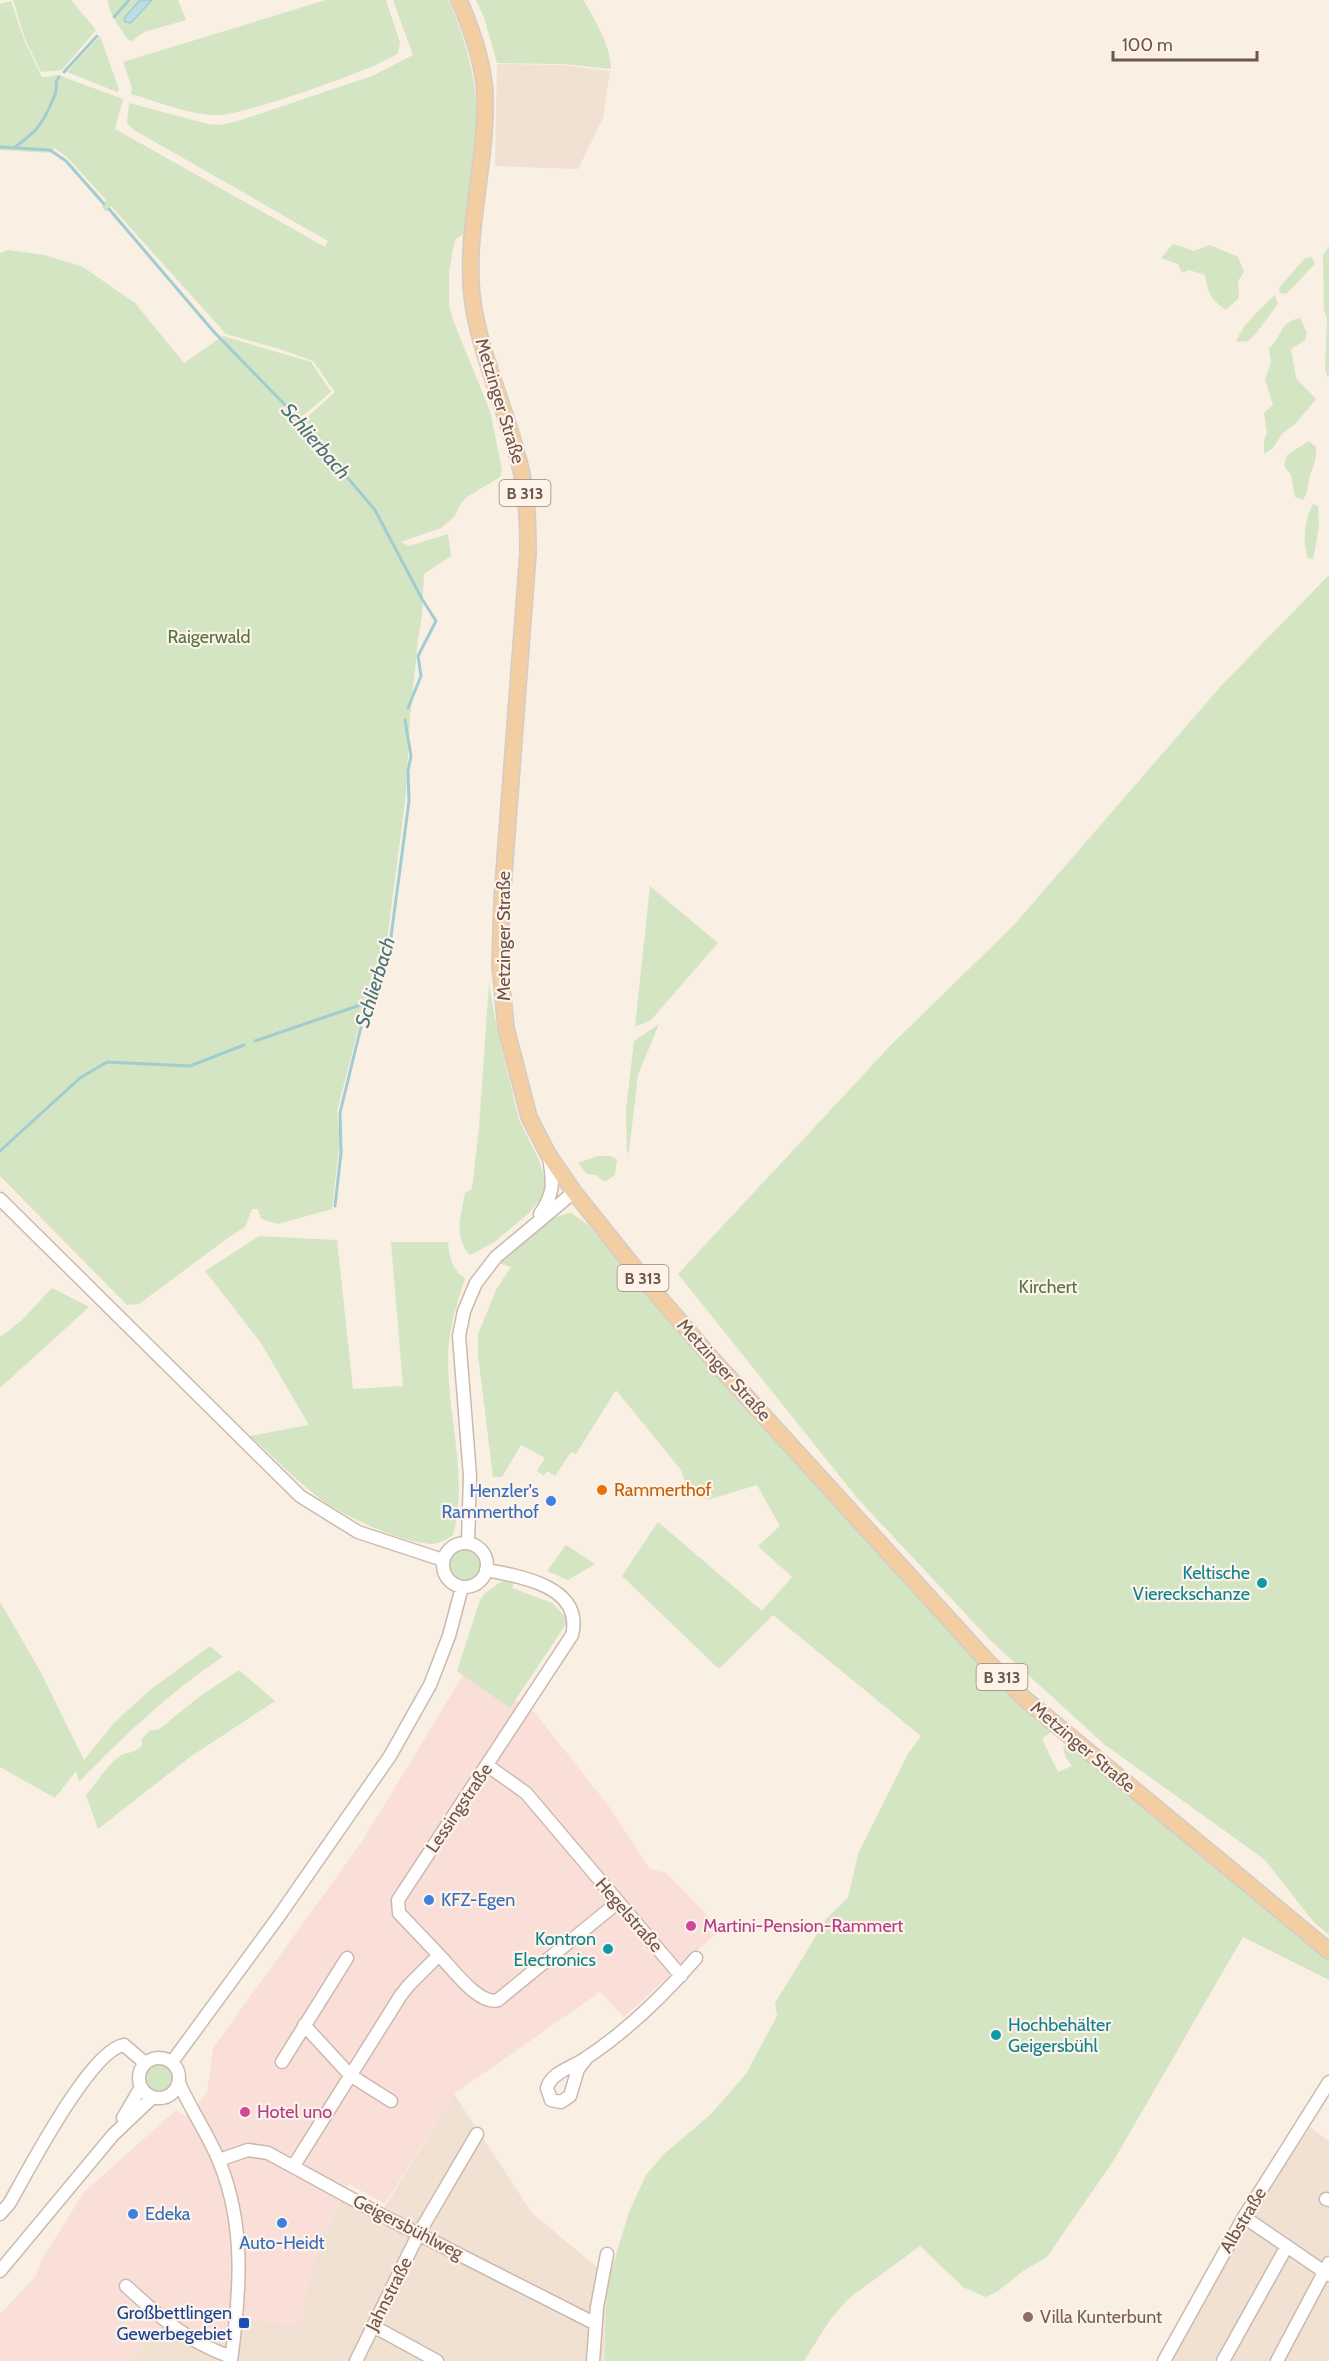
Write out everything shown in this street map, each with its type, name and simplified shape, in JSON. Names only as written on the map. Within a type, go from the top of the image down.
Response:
[{"type":"main road","name":"Metzinger Straße","points":[[459,0],[482,68],[485,95],[473,237],[472,296],[477,323],[519,462],[527,512],[528,553],[502,900],[502,996],[516,1071],[529,1117],[548,1154],[574,1192],[642,1277],[714,1361],[987,1661],[1033,1706],[1329,1951]]},
{"type":"street","points":[[533,1225],[550,1199],[553,1180],[548,1154]]},
{"type":"street","points":[[468,1544],[470,1476],[459,1336],[464,1311],[476,1283],[496,1257],[574,1192]]},
{"type":"street","points":[[0,1199],[300,1496],[358,1532],[443,1560]]},
{"type":"street","points":[[468,1544],[480,1550],[487,1563],[480,1581],[475,1585],[462,1587],[449,1581],[445,1575],[443,1560],[455,1545],[468,1544]]},
{"type":"street","name":"Lessingstraße","points":[[486,1570],[529,1580],[560,1594],[567,1600],[571,1609],[574,1628],[568,1643],[398,1900],[399,1913],[480,1997],[492,2002],[498,2000],[617,1903]]},
{"type":"street","points":[[172,2062],[279,1916],[395,1747],[430,1685],[449,1636],[462,1587]]},
{"type":"street","name":"Hegelstraße","points":[[488,1766],[526,1793],[681,1976]]},
{"type":"street","points":[[293,2167],[350,2074],[409,1985],[439,1955]]},
{"type":"street","points":[[282,2061],[347,1958]]},
{"type":"street","points":[[586,2059],[647,2009],[696,1958]]},
{"type":"street","points":[[304,2025],[350,2074],[391,2101]]},
{"type":"street","points":[[0,2214],[9,2204],[58,2117],[91,2072],[111,2051],[124,2045],[145,2063]]},
{"type":"street","points":[[0,2271],[113,2135],[141,2087],[139,2074],[145,2063],[155,2058],[172,2062],[178,2071],[178,2083],[219,2160],[234,2205],[239,2243],[239,2294],[231,2359],[205,2347],[165,2322],[126,2286]]},
{"type":"street","name":"Albstraße","points":[[1164,2361],[1244,2217],[1329,2082]]},
{"type":"street","points":[[113,2135],[160,2097],[171,2094],[178,2083]]},
{"type":"street","points":[[141,2087],[160,2097],[189,2106]]},
{"type":"street","name":"Jahnstraße","points":[[356,2361],[419,2233],[477,2134]]},
{"type":"street","name":"Geigersbühlweg","points":[[219,2160],[242,2152],[268,2153],[594,2323]]},
{"type":"street","points":[[1244,2217],[1327,2270],[1276,2361]]},
{"type":"street","points":[[1223,2361],[1287,2246]]},
{"type":"street","points":[[593,2361],[594,2323],[607,2254]]},
{"type":"street","points":[[373,2326],[436,2361]]},
{"type":"shaded area","points":[[497,64],[562,65],[610,71],[603,118],[578,169],[495,166]]},
{"type":"shaded area","points":[[467,1669],[535,1713],[608,1805],[650,1869],[666,1873],[721,1929],[624,2017],[600,1992],[454,2094],[385,2204],[349,2184],[318,2243],[300,2326],[241,2320],[235,2361],[164,2326],[126,2361],[0,2361],[0,2314],[36,2276],[41,2261],[84,2192],[176,2110],[185,2116],[207,2093],[213,2048],[361,1843]]},
{"type":"shaded area","points":[[454,2094],[532,2213],[609,2277],[603,2361],[235,2361],[241,2320],[300,2325],[318,2243],[342,2199],[378,2218]]},
{"type":"shaded area","points":[[1310,2127],[1329,2141],[1329,2361],[1170,2361],[1240,2233]]},
{"type":"shaded area","points":[[164,2325],[234,2361],[126,2361]]},
{"type":"green space","points":[[13,0],[71,0],[96,30],[62,70],[41,72],[25,39]]},
{"type":"green space","points":[[108,0],[178,0],[186,20],[144,32],[132,41],[128,40],[112,16]]},
{"type":"green space","points":[[326,0],[386,0],[400,42],[398,53],[366,69],[312,89],[235,113],[210,115],[187,111],[131,94],[132,88],[123,62]]},
{"type":"green space","name":"Raigerwald","points":[[393,0],[449,0],[470,63],[476,103],[474,151],[465,233],[456,239],[453,248],[449,273],[449,306],[490,411],[502,470],[500,477],[467,497],[454,517],[441,528],[401,542],[409,546],[448,534],[451,556],[424,574],[422,615],[410,718],[406,794],[387,940],[369,986],[337,1112],[340,1139],[332,1209],[278,1224],[261,1219],[258,1209],[252,1209],[245,1227],[139,1304],[127,1305],[0,1176],[0,253],[8,250],[44,255],[83,267],[135,303],[184,363],[223,336],[311,362],[331,392],[300,418],[315,437],[304,420],[335,392],[313,361],[226,334],[111,206],[106,212],[102,207],[106,200],[67,157],[54,148],[51,153],[0,150],[0,4],[11,1],[24,40],[42,77],[58,75],[123,99],[115,129],[325,247],[328,241],[134,130],[127,123],[129,103],[208,124],[221,125],[372,76],[413,55]]},
{"type":"green space","points":[[476,0],[583,0],[609,52],[611,69],[562,64],[497,63],[484,17]]},
{"type":"green space","points":[[100,36],[119,89],[117,92],[67,72]]},
{"type":"green space","points":[[1173,244],[1194,251],[1210,245],[1238,257],[1244,272],[1238,281],[1239,298],[1226,310],[1211,295],[1205,275],[1189,270],[1182,273],[1178,264],[1161,258]]},
{"type":"green space","points":[[1329,246],[1328,378],[1325,369],[1327,319],[1324,309],[1323,255]]},
{"type":"green space","points":[[1312,257],[1315,264],[1286,294],[1280,293],[1279,288],[1305,258]]},
{"type":"green space","points":[[1275,295],[1278,304],[1257,332],[1248,341],[1236,342],[1248,323]]},
{"type":"green space","points":[[1300,318],[1307,332],[1305,340],[1291,349],[1296,378],[1316,399],[1296,423],[1282,434],[1273,448],[1264,454],[1264,440],[1267,433],[1264,413],[1273,405],[1265,379],[1271,363],[1269,348],[1288,323]]},
{"type":"green space","points":[[1309,441],[1316,447],[1316,457],[1303,500],[1295,497],[1291,475],[1284,466],[1287,455]]},
{"type":"green space","points":[[1313,504],[1318,506],[1319,527],[1313,559],[1307,557],[1305,536],[1306,523]]},
{"type":"green space","name":"Kirchert","points":[[1329,575],[1329,1935],[1313,1921],[1264,1859],[1105,1745],[991,1641],[858,1499],[678,1274],[890,1046],[1015,924],[1221,686]]},
{"type":"green space","points":[[650,886],[718,943],[651,1020],[635,1027]]},
{"type":"green space","points":[[489,983],[497,1029],[519,1120],[539,1160],[545,1181],[543,1196],[528,1214],[493,1243],[470,1255],[461,1241],[460,1218],[465,1193],[472,1189],[479,1128]]},
{"type":"green space","points":[[659,1024],[638,1075],[627,1154],[626,1110],[634,1041]]},
{"type":"green space","points":[[598,1156],[610,1156],[617,1159],[615,1175],[605,1182],[596,1175],[587,1174],[578,1163]]},
{"type":"green space","points":[[571,1213],[588,1225],[973,1657],[1053,1730],[1042,1739],[1058,1772],[1072,1766],[1063,1748],[1069,1742],[1329,1960],[1329,1980],[1243,1937],[1114,2160],[1047,2257],[986,2297],[963,2287],[920,2246],[848,2299],[830,2320],[804,2361],[604,2361],[607,2285],[629,2212],[646,2175],[664,2154],[711,2114],[746,2074],[777,2016],[775,2003],[827,1918],[848,1898],[858,1854],[908,1754],[921,1736],[773,1615],[719,1669],[622,1576],[658,1522],[762,1611],[792,1577],[758,1546],[780,1526],[757,1485],[707,1500],[685,1482],[681,1470],[616,1390],[576,1454],[571,1452],[555,1476],[547,1471],[544,1476],[537,1471],[545,1458],[521,1445],[502,1477],[493,1477],[478,1355],[478,1334],[497,1288],[511,1267],[498,1263],[512,1248],[542,1225]]},
{"type":"green space","points":[[259,1236],[337,1240],[353,1389],[403,1386],[391,1242],[448,1242],[454,1267],[465,1278],[453,1321],[448,1353],[459,1493],[453,1535],[441,1542],[422,1543],[393,1535],[348,1516],[316,1496],[250,1436],[309,1425],[261,1343],[205,1271]]},
{"type":"green space","points":[[52,1288],[89,1307],[0,1388],[0,1337],[21,1321]]},
{"type":"green space","points":[[566,1545],[595,1564],[568,1580],[547,1571]]},
{"type":"green space","points":[[465,1550],[476,1555],[481,1566],[476,1577],[465,1582],[454,1577],[449,1566],[454,1555]]},
{"type":"green space","points":[[502,1581],[514,1583],[512,1588],[552,1603],[566,1617],[566,1624],[510,1708],[457,1671],[480,1600],[484,1594]]},
{"type":"green space","points":[[0,1602],[40,1671],[84,1760],[115,1722],[150,1690],[210,1646],[223,1657],[148,1715],[79,1782],[76,1771],[55,1798],[0,1767]]},
{"type":"green space","points":[[239,1670],[275,1701],[190,1757],[98,1829],[86,1795],[111,1764],[120,1756],[142,1746],[142,1739],[150,1730],[158,1730],[199,1697]]},
{"type":"green space","points":[[159,2063],[170,2067],[174,2078],[170,2089],[159,2093],[148,2089],[144,2078],[148,2067]]},
{"type":"water","points":[[140,0],[152,0],[131,23],[125,22],[124,18]]},
{"type":"waterway","points":[[114,17],[129,0]]},
{"type":"waterway","points":[[64,72],[97,36]]},
{"type":"waterway","points":[[14,148],[32,134],[44,118],[55,96],[56,82],[59,77]]},
{"type":"waterway","name":"Schlierbach","points":[[0,147],[50,150],[66,161],[104,204]]},
{"type":"waterway","name":"Schlierbach","points":[[109,209],[214,332],[291,411],[375,510],[436,621],[418,656],[421,676],[408,708]]},
{"type":"waterway","name":"Schlierbach","points":[[335,1206],[341,1153],[340,1113],[369,994],[389,952],[409,801],[408,771],[411,756],[405,720]]},
{"type":"waterway","points":[[255,1041],[366,1003]]},
{"type":"waterway","points":[[0,1151],[80,1078],[107,1062],[190,1066],[244,1045]]},
{"type":"place","name":"Rammerthof","points":[[602,1490]]},
{"type":"place","name":"Henzler's Rammerthof","points":[[551,1501]]},
{"type":"place","name":"Keltische Viereckschanze","points":[[1262,1583]]},
{"type":"place","name":"KFZ-Egen","points":[[429,1900]]},
{"type":"place","name":"Martini-Pension-Rammert","points":[[691,1926]]},
{"type":"place","name":"Kontron Electronics","points":[[608,1949]]},
{"type":"place","name":"Hochbehälter Geigersbühl","points":[[996,2035]]},
{"type":"place","name":"Hotel uno","points":[[245,2112]]},
{"type":"place","name":"Edeka","points":[[133,2214]]},
{"type":"place","name":"Auto-Heidt","points":[[282,2223]]},
{"type":"place","name":"Villa Kunterbunt","points":[[1028,2317]]},
{"type":"place","name":"Großbettlingen Gewerbegebiet","points":[[244,2323]]}]
